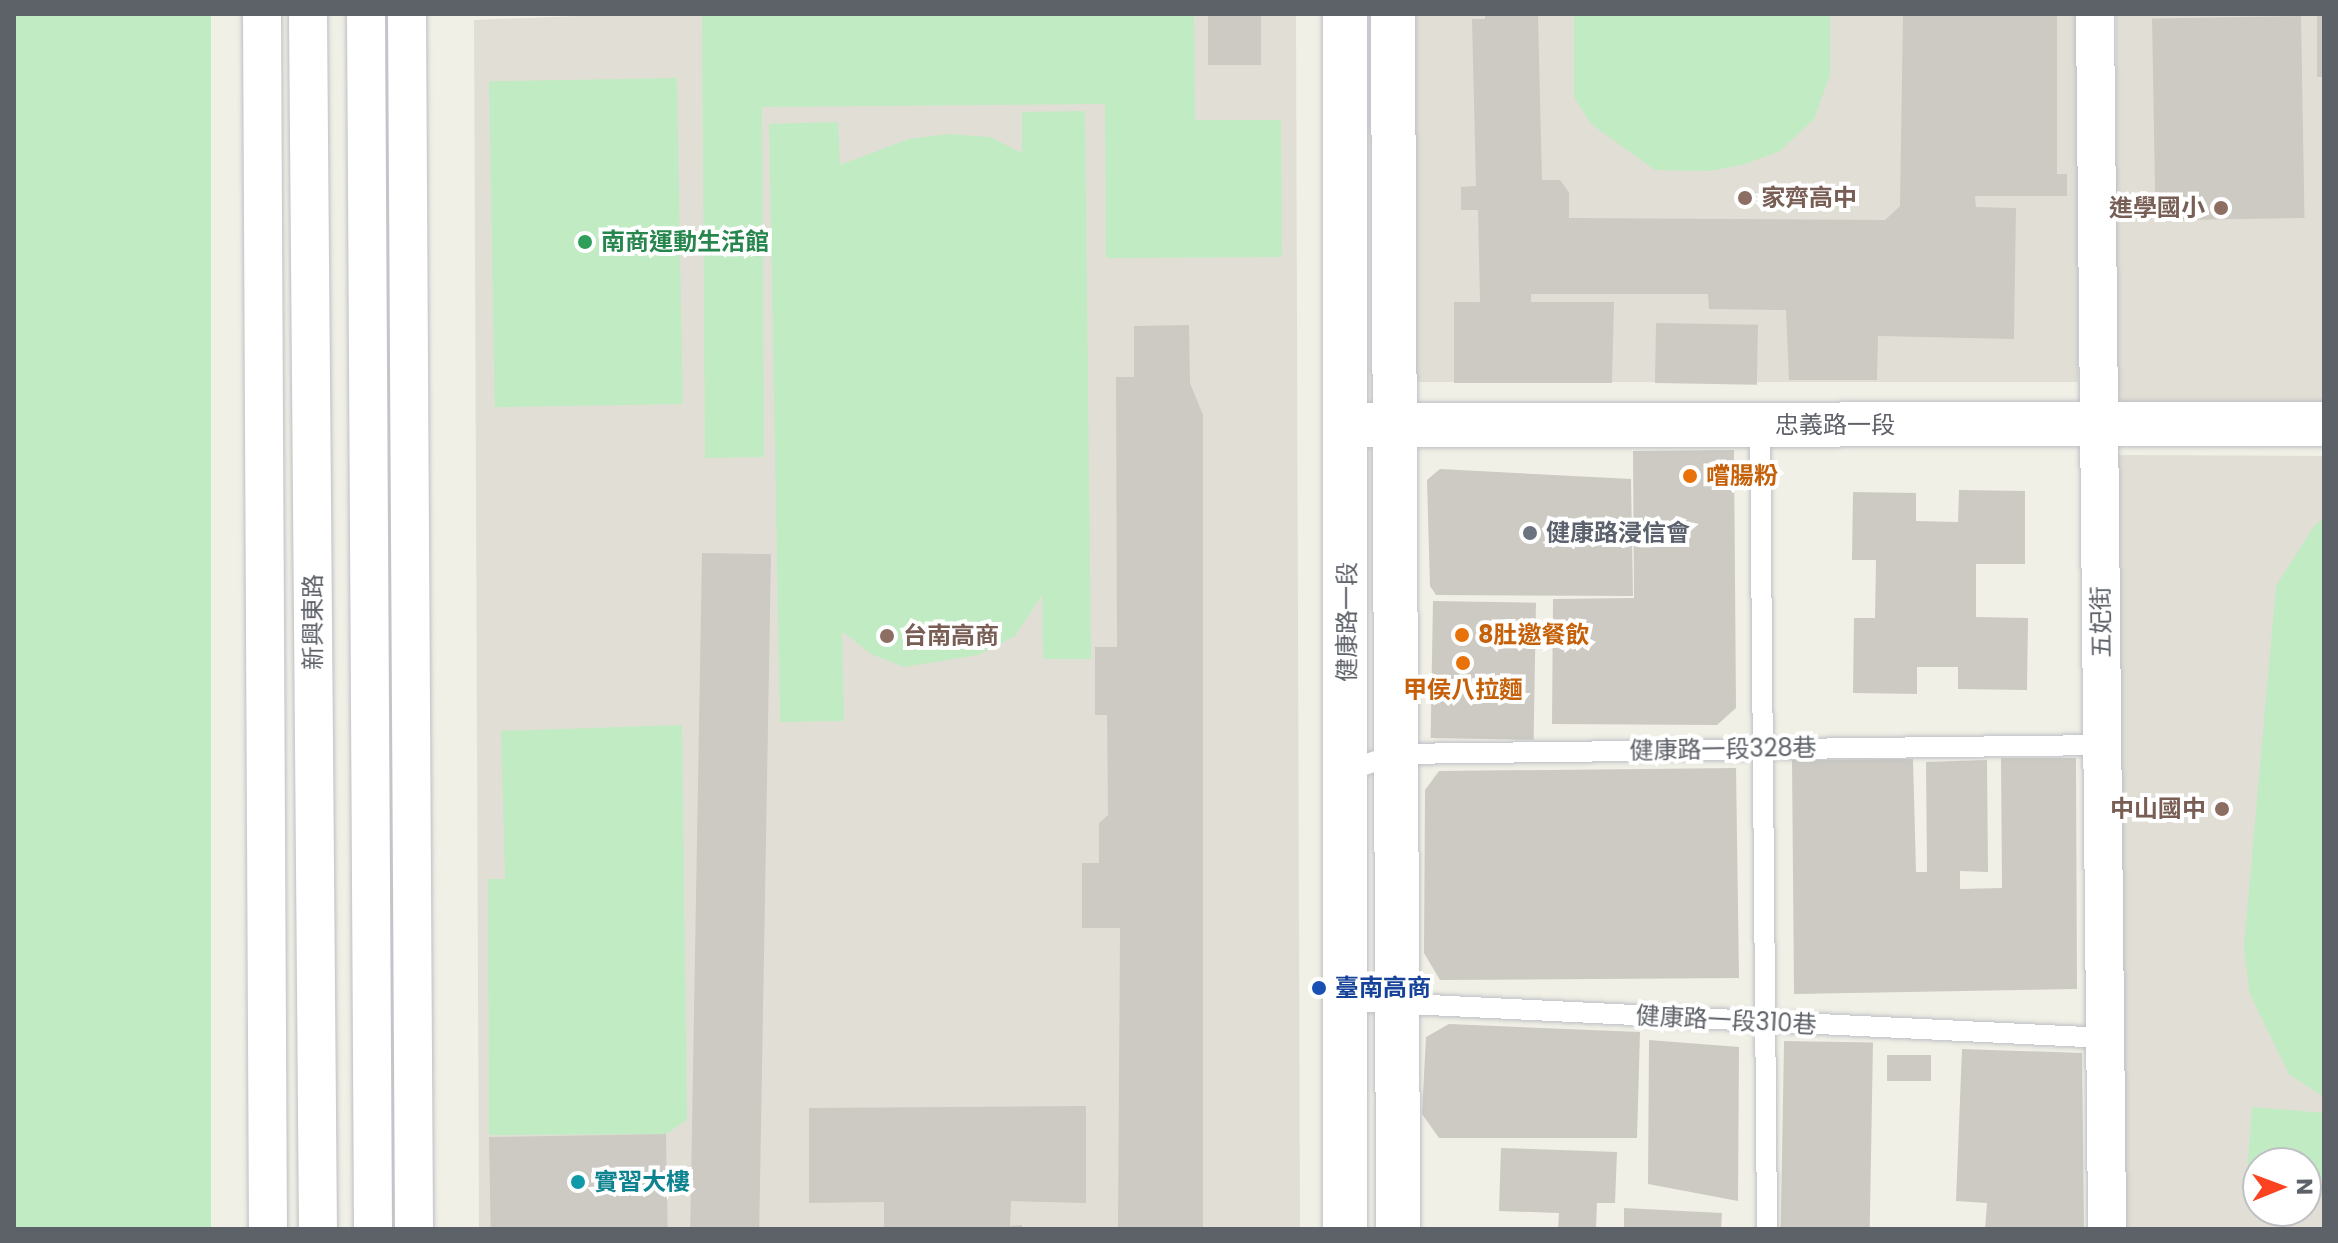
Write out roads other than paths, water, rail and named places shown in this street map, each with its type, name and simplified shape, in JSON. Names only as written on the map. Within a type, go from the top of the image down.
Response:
[{"type":"street","points":[[262,14],[268,1229]]},
{"type":"street","name":"新興東路","points":[[308,14],[318,1229]]},
{"type":"street","points":[[366,14],[373,1229]]},
{"type":"street","points":[[407,14],[414,1229]]},
{"type":"street","name":"健康路一段","points":[[1345,14],[1345,1229]]},
{"type":"street","name":"健康路一段","points":[[1393,14],[1398,1229]]},
{"type":"street","name":"五妃街","points":[[2095,14],[2107,1229]]},
{"type":"street","name":"忠義路一段","points":[[1347,426],[2324,424]]},
{"type":"lane","points":[[1760,425],[1767,1229]]},
{"type":"lane","name":"健康路一段328巷","points":[[1347,771],[1396,754],[2102,745]]},
{"type":"lane","name":"健康路一段310巷","points":[[1347,1001],[2105,1038]]},
{"type":"place","name":"家齊高中","points":[[1745,198]]},
{"type":"place","name":"進學國小","points":[[2221,208]]},
{"type":"place","name":"南商運動生活館","points":[[585,242]]},
{"type":"place","name":"嚐腸粉","points":[[1690,476]]},
{"type":"place","name":"健康路浸信會","points":[[1530,533]]},
{"type":"place","name":"8肚邀餐飲","points":[[1462,635]]},
{"type":"place","name":"台南高商","points":[[887,636]]},
{"type":"place","name":"甲侯八拉麵","points":[[1463,663]]},
{"type":"place","name":"中山國中","points":[[2222,809]]},
{"type":"place","name":"臺南高商","points":[[1319,988]]},
{"type":"place","name":"實習大樓","points":[[578,1182]]}]
